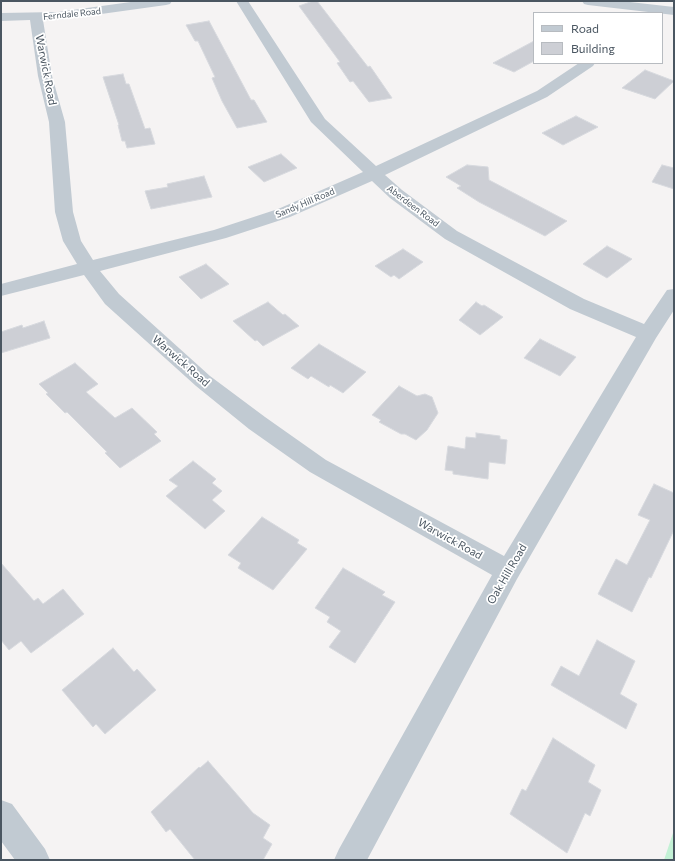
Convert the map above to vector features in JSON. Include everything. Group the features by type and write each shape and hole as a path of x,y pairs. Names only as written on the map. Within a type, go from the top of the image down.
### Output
{"street":[{"name":"Ferndale Road","path":"1,17 36,17 78,14 166,1"},
{"name":"Aberdeen Road","path":"242,1 319,122 396,194 451,235 577,304 648,334"},
{"path":"588,1 624,9 674,12"},
{"name":"Warwick Road","path":"36,17 45,76 57,122 64,212 72,241 88,267 112,299 203,381 257,423 318,466 508,571"},
{"name":"Sandy Hill Road","path":"1,290 220,234 284,213 373,174 542,94 587,64"},
{"name":"Oak Hill Road","path":"350,860 508,571 648,334 674,294"},
{"path":"1,815 34,860"}],"green space":[{"path":"674,830 674,860 664,860"}],"building":[{"path":"317,1 368,67 370,66 392,98 369,102 353,81 350,82 337,63 340,62 299,6"},
{"path":"209,21 251,100 254,100 267,122 237,128 222,101 212,78 215,77 198,41 195,41 186,25"},
{"path":"533,42 533,62 514,72 493,63"},
{"path":"645,70 674,81 655,99 622,88"},
{"path":"123,74 126,84 129,84 145,129 150,128 155,144 127,148 125,141 122,141 119,125 103,77"},
{"path":"576,116 598,127 563,145 542,133"},
{"path":"281,154 297,168 264,182 248,167"},
{"path":"467,165 488,167 489,180 567,221 545,236 479,202 457,188 461,186 446,177"},
{"path":"662,165 674,168 674,189 652,182"},
{"path":"204,176 212,197 151,209 145,191 168,187 167,184"},
{"path":"607,246 632,259 607,278 583,264"},
{"path":"403,249 423,262 399,279 394,275 391,277 375,266"},
{"path":"206,264 229,284 201,299 179,277"},
{"path":"268,302 299,326 263,346 257,340 255,341 233,321"},
{"path":"476,302 482,306 484,305 503,317 480,335 459,320"},
{"path":"44,321 50,338 1,353 1,332 22,325 23,328"},
{"path":"540,339 576,357 560,376 524,358"},
{"path":"319,344 366,372 343,393 330,385 329,387 311,376 308,379 291,368"},
{"path":"75,363 98,384 86,392 115,418 132,408 157,432 154,434 161,441 120,468 105,453 107,452 67,412 65,413 46,394 48,393 39,384"},
{"path":"399,386 417,396 425,394 432,397 438,413 427,430 416,440 379,422 381,420 372,415"},
{"path":"476,433 500,436 500,439 507,440 505,464 489,462 488,479 453,474 453,471 445,470 448,446 465,449 466,437 476,438"},
{"path":"193,461 216,479 212,483 222,491 212,500 225,511 205,529 166,496 178,486 169,480"},
{"path":"654,484 674,493 674,530 651,578 649,577 632,612 598,594 616,559 627,565 650,520 638,515"},
{"path":"262,517 299,540 297,543 307,549 273,590 238,568 241,563 228,555"},
{"path":"1,563 34,601 38,598 43,604 63,589 84,614 31,653 21,641 9,650 1,640"},
{"path":"343,568 385,592 382,595 395,602 355,663 329,647 341,631 327,622 330,617 315,608"},
{"path":"597,640 635,661 620,694 637,704 626,729 551,685 561,666 579,676"},
{"path":"113,648 134,672 137,669 156,690 105,734 96,724 93,727 62,690"},
{"path":"553,738 595,765 588,782 601,790 590,816 585,813 567,853 510,814 522,789 526,791"},
{"path":"208,761 253,813 270,825 263,838 272,844 263,860 195,860 170,829 166,832 151,812 199,767 200,768"}]}
